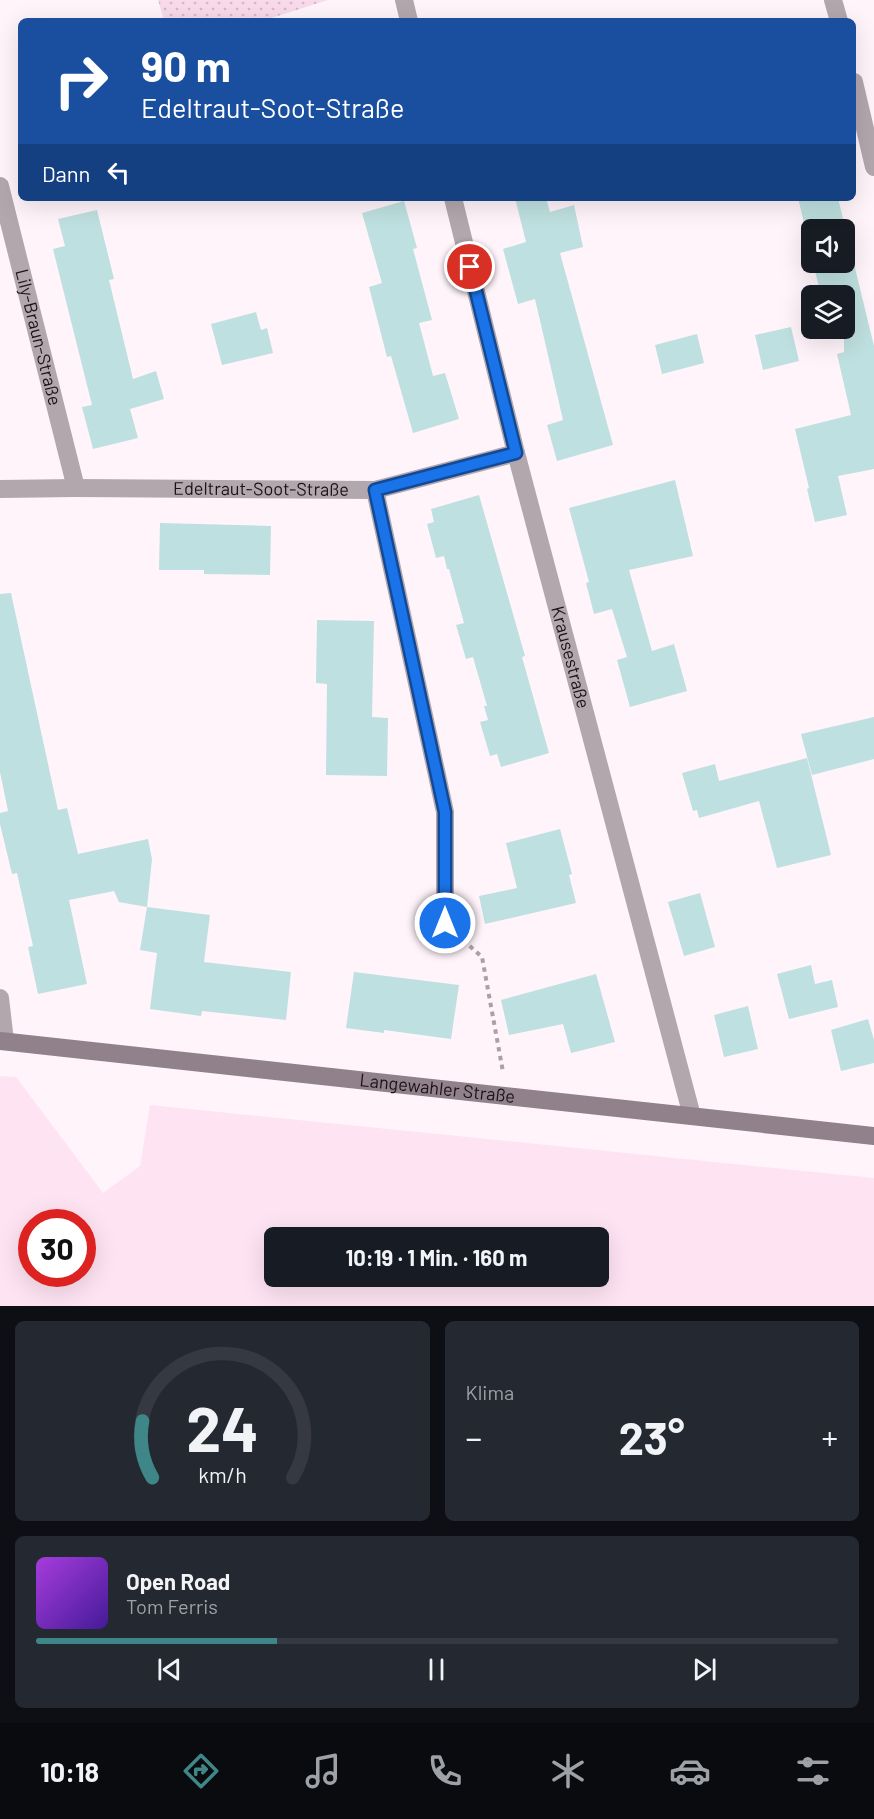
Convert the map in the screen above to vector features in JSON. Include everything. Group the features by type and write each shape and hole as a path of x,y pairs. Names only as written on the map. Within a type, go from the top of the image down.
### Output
{"street":[{"path":"404,0 408,18"},
{"path":"834,0 838,18"},
{"path":"856,90 874,167"},
{"name":"Lily-Braun-Straße","path":"0,186 76,488"},
{"name":"Krausestraße","path":"454,201 516,453 692,1116"},
{"name":"Edeltraut-Soot-Straße","path":"0,489 375,490 516,453"},
{"path":"375,490 445,812 445,923"},
{"path":"0,998 2,1041"},
{"name":"Langewahler Straße","path":"2,1041 874,1136"}],"path":[{"path":"445,923 482,957 508,1097"}],"shaded area":[{"path":"158,0 328,0 271,18 163,18"},
{"path":"0,1076 16,1077 103,1193 140,1166 150,1105 874,1178 874,1306 0,1306"}],"building":[{"path":"404,201 417,248 413,249 432,320 419,323 433,376 445,373 459,419 413,433 391,356 387,357 369,287 382,283 362,213"},
{"path":"516,201 547,201 550,212 574,205 583,247 560,253 613,445 557,461 547,425 563,420 535,299 518,304 503,249 526,242"},
{"path":"799,201 839,201 843,219 803,219"},
{"path":"97,210 114,279 109,280 133,379 156,371 164,399 130,409 138,438 93,449 82,407 92,405 53,249 65,246 58,219"},
{"path":"855,268 874,346 874,469 838,476 847,515 815,522 795,429 851,415 837,354 844,352 844,339 855,339 855,285 818,285 816,273 855,273"},
{"path":"256,312 261,330 267,328 273,353 222,365 211,324"},
{"path":"791,327 799,361 763,370 755,335"},
{"path":"697,334 704,363 662,374 655,345"},
{"path":"675,480 693,556 629,570 652,651 674,644 687,691 630,707 617,660 627,657 612,609 594,614 586,583 589,582 569,508"},
{"path":"479,495 525,656 522,657 549,753 501,767 497,754 490,756 480,722 488,720 484,706 487,706 473,657 466,659 456,625 464,623 449,569 447,569 444,556 436,558 427,524 434,522 431,509"},
{"path":"160,523 271,526 270,575 204,574 204,570 159,570"},
{"path":"11,593 58,810 67,808 78,854 148,839 152,859 147,907 119,902 114,891 69,900 87,984 38,994 28,947 33,946 17,873 12,874 0,824 0,813 8,811 0,772 0,594"},
{"path":"317,620 374,621 372,717 388,718 387,776 326,775 327,684 316,683"},
{"path":"874,717 874,759 812,775 801,734"},
{"path":"807,758 831,855 777,868 759,801 699,818 697,810 693,811 682,773 715,764 719,781"},
{"path":"560,829 572,874 569,875 576,903 485,924 479,896 517,888 506,843"},
{"path":"700,893 715,947 684,956 668,902"},
{"path":"147,907 210,915 204,962 291,972 286,1020 202,1011 201,1016 150,1009 157,953 140,950"},
{"path":"811,965 815,984 832,980 838,1007 789,1019 777,974"},
{"path":"354,972 459,985 451,1039 384,1030 384,1033 346,1028"},
{"path":"596,974 615,1042 571,1053 563,1024 509,1035 501,1000"},
{"path":"748,1006 758,1049 724,1057 714,1015"},
{"path":"868,1019 874,1040 874,1063 841,1071 831,1030"}],"route":[{"path":"445,923 445,812 375,490 516,453 470,267"}]}
